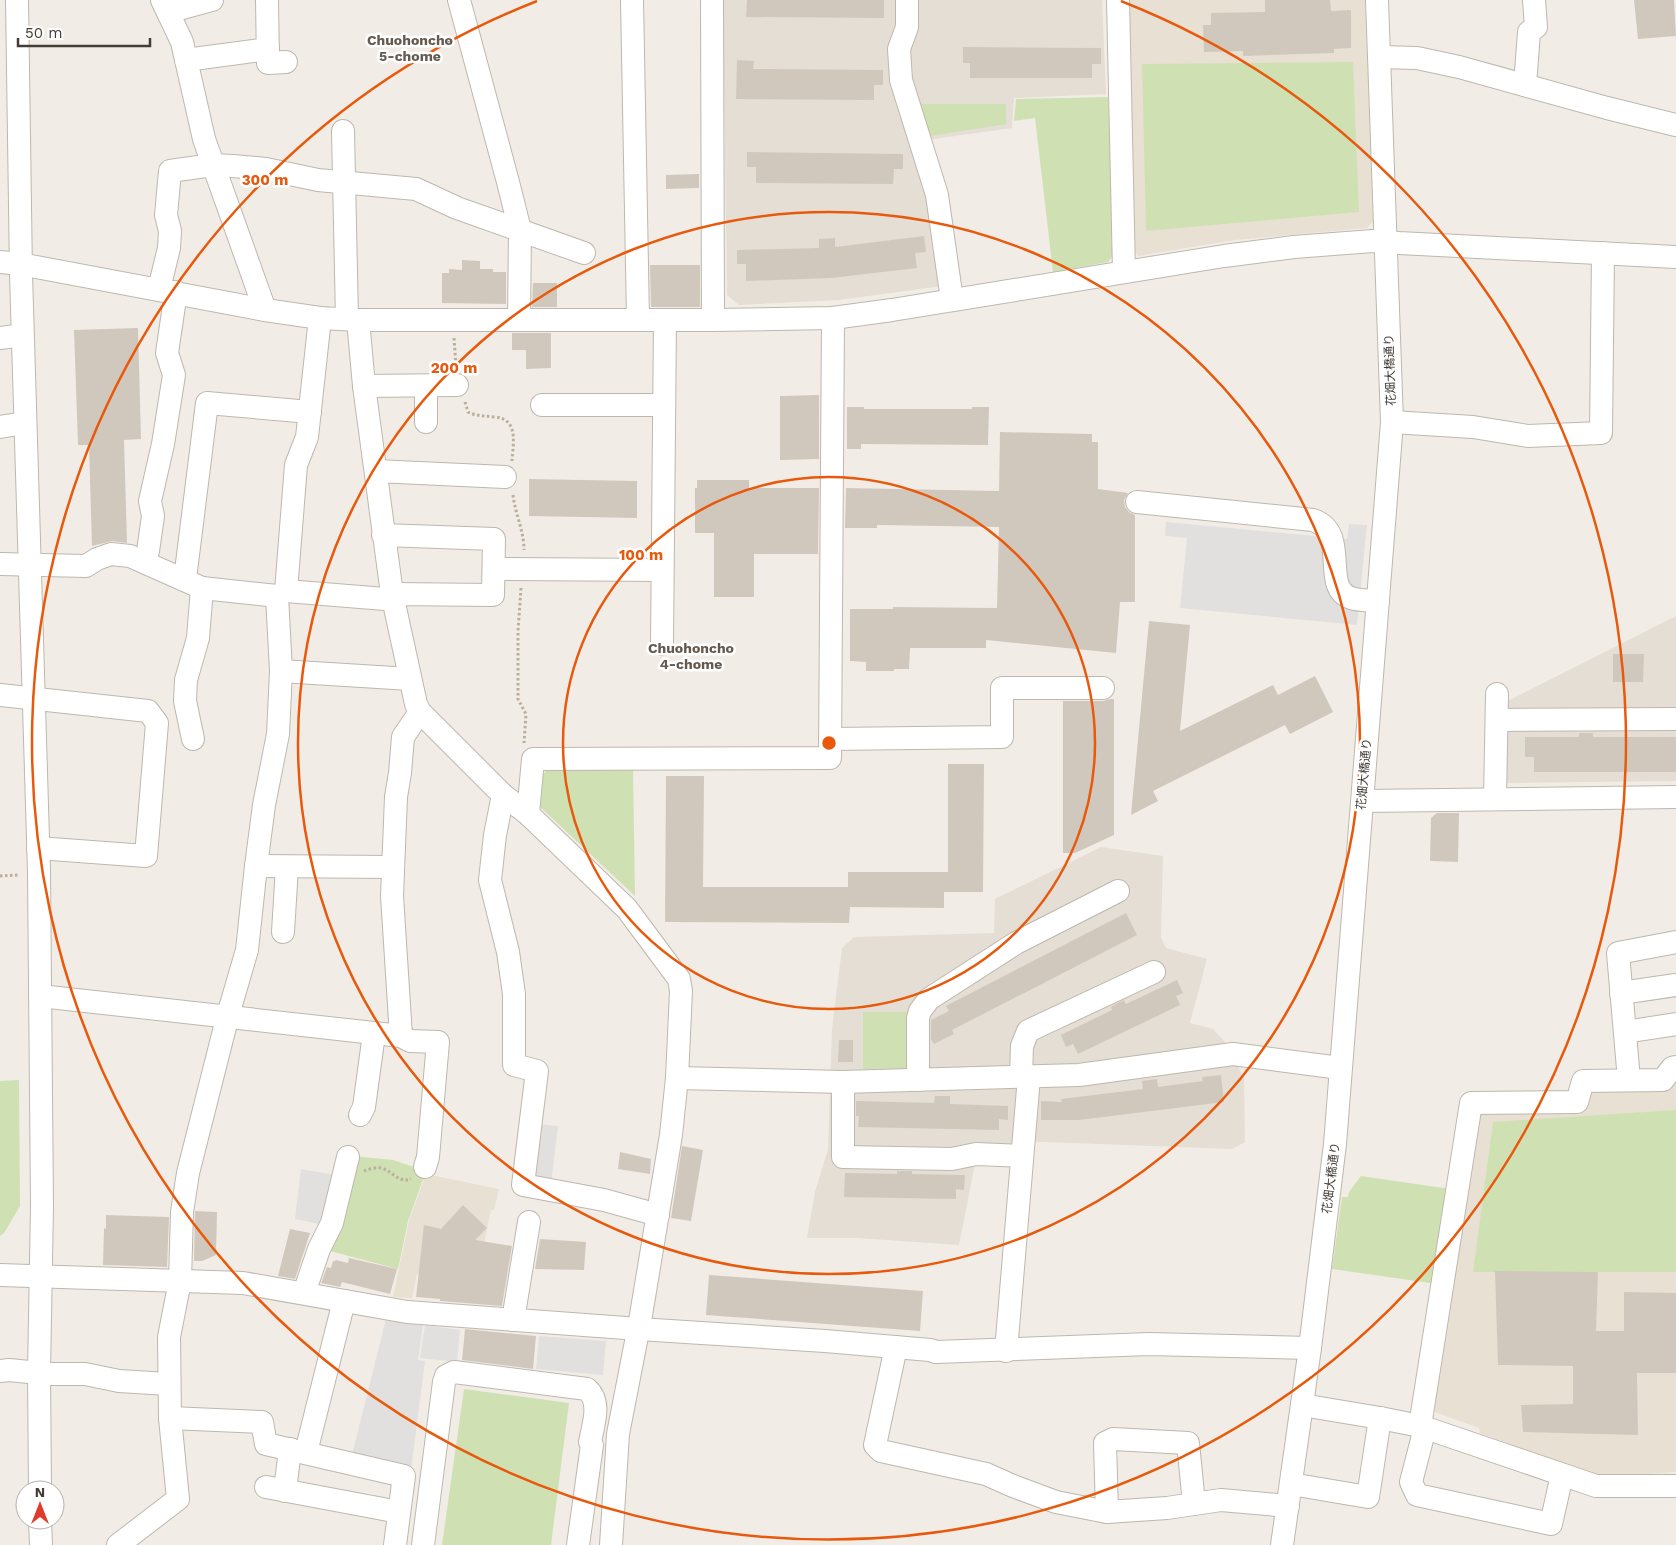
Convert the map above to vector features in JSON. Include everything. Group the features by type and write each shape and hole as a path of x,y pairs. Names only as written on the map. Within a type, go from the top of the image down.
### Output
{"street":[{"path":"17,0 10,263 22,334 38,848 41,1276 40,1480"},
{"path":"212,0 165,6 182,42 204,139 265,310"},
{"path":"267,0 268,63 286,62"},
{"path":"459,0 520,230 519,320"},
{"path":"632,0 638,319"},
{"path":"712,0 713,320"},
{"path":"907,0 907,27 898,49 901,80 937,195 952,300"},
{"path":"1118,0 1124,272"},
{"name":"花畑大橋通り","path":"1282,1545 1310,1348 1335,1144 1392,422 1377,0"},
{"path":"1525,85 1529,32 1536,27 1534,0"},
{"path":"186,60 268,49"},
{"path":"1379,57 1416,58 1459,67 1676,125"},
{"path":"342,132 343,181 352,320 364,386 392,594 416,704 420,712 503,796 528,814 627,909 679,979 681,992 677,1078 671,1135 639,1329 618,1434 611,1545"},
{"path":"144,561 148,551 153,516 150,501 163,444 174,375 168,353 170,231 166,215 170,171 213,165 266,169 318,180 416,189 457,208 584,253"},
{"path":"10,263 265,310 320,318 352,320 713,320 833,318 1224,256 1373,240 1399,243 1676,257"},
{"path":"1392,422 1472,427 1528,436 1600,433 1603,253"},
{"path":"118,1545 178,1499 168,1384 169,1337 180,1281 182,1212 188,1173 228,1015 247,950 264,805 278,734 281,593 296,465 307,437 320,318"},
{"path":"528,814 533,759 830,758 833,318"},
{"path":"662,644 665,320"},
{"path":"0,338 22,334"},
{"path":"364,386 426,386 459,383"},
{"path":"426,386 426,422"},
{"path":"193,739 185,701 186,680 198,638 194,584 207,403 310,412"},
{"path":"542,405 664,405"},
{"path":"0,427 25,423"},
{"path":"376,471 510,478"},
{"path":"1136,502 1312,520 1321,523 1332,538 1335,574 1339,586 1345,595 1352,599 1378,601"},
{"path":"0,564 86,566 97,558 112,554 130,556 144,561 194,584 281,593 384,599 392,594 493,595 494,539 383,535"},
{"path":"494,570 662,570"},
{"path":"280,671 410,679"},
{"path":"830,739 1002,737 1002,688 1103,688"},
{"path":"1495,798 1497,694"},
{"path":"0,695 148,711 157,723 146,856 38,848"},
{"path":"401,1036 392,896 396,797 403,737 420,712"},
{"path":"1497,720 1676,719"},
{"path":"503,796 495,835 490,880 511,968 514,994 514,1065 537,1071 523,1185 604,1200 658,1215"},
{"path":"1362,801 1676,797"},
{"path":"256,866 393,867"},
{"path":"283,932 287,867"},
{"path":"918,1080 918,1018 920,1011 929,999 1016,943 1118,891"},
{"path":"1629,1080 1618,954 1676,942"},
{"path":"1006,1351 1022,1156 1025,1077 1022,1046 1028,1031 1154,972"},
{"path":"1621,993 1676,985"},
{"path":"40,996 228,1015 401,1036 410,1041 438,1042 428,1156 425,1167"},
{"path":"1625,1032 1676,1024"},
{"path":"360,1115 364,1107 374,1034"},
{"path":"677,1078 843,1082 1079,1075 1233,1054 1340,1068"},
{"path":"1562,1474 1550,1524 1417,1494 1411,1482 1423,1427 1471,1103 1577,1102 1583,1081 1663,1080 1672,1068 1676,1067"},
{"path":"843,1082 843,1156 952,1159 976,1154 1022,1156"},
{"path":"304,1293 332,1222 345,1166"},
{"path":"513,1320 529,1222"},
{"path":"0,1275 243,1283 407,1312 896,1347 936,1352 1006,1351 1149,1344 1310,1348"},
{"path":"344,1301 298,1450 276,1489 399,1512"},
{"path":"896,1347 875,1445 881,1451 986,1474 1056,1502 1108,1512 1167,1508 1221,1500 1288,1506"},
{"path":"0,1371 85,1374 119,1381 168,1384"},
{"path":"422,1545 444,1382 446,1376 454,1372 588,1389 592,1394 595,1401 595,1409 578,1545"},
{"path":"1302,1405 1423,1427 1596,1486 1676,1486"},
{"path":"170,1418 262,1422 266,1444 404,1476 395,1545"},
{"path":"1291,1484 1368,1498 1380,1418"},
{"path":"1108,1512 1105,1435 1113,1439 1188,1443 1194,1504"},
{"path":"40,1530 40,1545"}],"path":[{"path":"453,320 459,383 468,412 475,415 500,417 509,423 513,429 510,478 524,547 518,631 518,699 526,714 524,752 533,759"},
{"path":"0,876 27,875"},
{"path":"345,1166 384,1169 398,1179 408,1180 425,1167"}],"shaded area":[{"path":"723,0 1102,0 1106,94 1014,98 1012,128 927,140 957,284 839,300 739,305 727,295"},
{"path":"1127,0 1365,0 1374,220 1367,228 1235,240 1138,256 1134,250"},
{"path":"1166,522 1347,539 1349,524 1367,525 1357,625 1180,608 1187,538 1165,536"},
{"path":"1676,616 1676,781 1500,783 1502,704"},
{"path":"1101,847 1163,856 1161,937 1166,948 1207,959 1190,1023 1213,1029 1224,1041 1244,1078 1245,1142 1232,1149 1018,1141 1015,1161 976,1159 959,1245 857,1238 807,1238 815,1192 828,1149 832,1029 842,948 854,937 994,933 995,899"},
{"path":"1676,1074 1676,1472 1619,1476 1592,1474 1480,1433 1479,1428 1432,1411 1476,1108 1586,1091"},
{"path":"537,1124 558,1126 551,1184 535,1182"},
{"path":"301,1169 335,1175 324,1225 295,1219"},
{"path":"426,1174 499,1189 494,1210 491,1210 485,1239 477,1259 463,1279 417,1274 412,1298 393,1297 409,1221"},
{"path":"386,1319 423,1325 418,1360 425,1361 411,1470 352,1455"},
{"path":"425,1325 460,1330 457,1362 420,1358"},
{"path":"539,1336 606,1341 603,1375 536,1369"}],"green space":[{"path":"1353,62 1359,212 1146,231 1142,64"},
{"path":"1108,97 1114,254 1108,262 1053,272 1035,118 1014,121 1016,99"},
{"path":"920,104 1006,104 1006,124 930,136"},
{"path":"550,767 633,767 635,896 538,805 543,774"},
{"path":"863,1012 912,1012 913,1068 863,1069"},
{"path":"19,1080 20,1206 4,1233 0,1236 0,1081"},
{"path":"1676,1110 1676,1272 1473,1272 1493,1122"},
{"path":"353,1156 393,1160 426,1171 408,1221 398,1269 326,1250"},
{"path":"1361,1176 1450,1189 1437,1284 1332,1269 1342,1197 1348,1197 1349,1192"},
{"path":"464,1389 569,1403 551,1545 442,1545"}],"building":[{"path":"747,0 884,0 884,18 746,17"},
{"path":"1265,0 1330,0 1331,11 1351,10 1351,48 1334,49 1334,53 1243,56 1243,51 1204,52 1203,25 1211,25 1211,13 1265,12"},
{"path":"1634,0 1674,0 1676,36 1638,39"},
{"path":"963,47 1101,48 1101,64 1092,64 1092,78 970,78 970,63 963,63"},
{"path":"737,60 754,61 753,69 883,70 883,85 874,85 874,100 736,99"},
{"path":"747,152 903,154 903,169 894,169 893,184 756,183 756,167 747,167"},
{"path":"699,174 699,188 666,189 666,175"},
{"path":"924,236 926,252 915,253 917,268 831,278 746,281 746,264 737,264 737,250 819,248 819,239 835,238 835,247"},
{"path":"462,260 480,261 480,269 506,272 506,304 442,303 442,273 449,273 449,269 462,270"},
{"path":"650,265 700,265 700,307 651,307"},
{"path":"533,283 557,283 557,307 532,307"},
{"path":"138,328 141,439 124,440 127,543 112,541 92,546 89,445 78,445 74,330"},
{"path":"512,333 551,333 551,368 526,369 526,350 512,350"},
{"path":"819,395 819,459 780,460 780,396"},
{"path":"847,407 864,407 864,409 972,409 972,407 989,407 988,445 861,444 861,449 847,449"},
{"path":"1000,432 1092,434 1092,442 1098,442 1098,489 1128,493 1124,500 1125,507 1135,515 1135,602 1120,602 1116,653 986,640 986,648 910,648 909,669 866,671 866,662 850,661 850,609 893,609 893,607 997,608 999,527 877,525 877,528 845,528 846,488 999,491"},
{"path":"529,479 637,481 637,518 529,516"},
{"path":"697,480 749,480 749,488 819,488 818,554 754,554 754,597 714,597 714,533 695,533 695,488 697,488"},
{"path":"1149,621 1190,625 1180,731 1273,685 1278,695 1315,676 1333,712 1290,734 1285,725 1153,791 1158,801 1131,815"},
{"path":"1613,654 1644,654 1643,682 1613,682"},
{"path":"1114,699 1114,835 1075,853 1063,853 1063,701 1103,701"},
{"path":"1579,733 1593,733 1593,737 1676,737 1676,772 1534,772 1534,757 1525,757 1525,737 1579,737"},
{"path":"948,764 984,764 983,892 944,892 944,908 850,907 849,923 665,922 666,776 704,776 703,887 848,887 848,872 948,872"},
{"path":"1437,813 1459,813 1458,862 1430,861 1431,818"},
{"path":"1126,913 1137,935 952,1030 954,1034 934,1044 931,1039 931,1020 949,1011 946,1006"},
{"path":"1177,980 1183,993 1176,996 1180,1005 1078,1054 1073,1044 1066,1047 1061,1035 1112,1010 1111,1007 1124,1000 1126,1004"},
{"path":"839,1040 853,1040 853,1062 838,1062"},
{"path":"1221,1075 1224,1102 1079,1120 1041,1120 1041,1101 1062,1102 1061,1099 1143,1089 1142,1081 1157,1079 1158,1087 1203,1081 1202,1077"},
{"path":"935,1096 950,1096 950,1104 1008,1106 1008,1120 999,1119 999,1130 858,1127 859,1116 856,1116 856,1101 934,1103"},
{"path":"682,1146 703,1150 691,1221 671,1218"},
{"path":"620,1152 651,1159 650,1174 618,1169"},
{"path":"897,1171 912,1171 912,1174 965,1175 964,1190 956,1189 956,1199 844,1197 845,1173 897,1174"},
{"path":"463,1205 487,1228 475,1240 512,1246 502,1306 416,1297 424,1225 441,1229"},
{"path":"195,1211 217,1212 216,1255 202,1261 194,1261"},
{"path":"106,1215 169,1217 167,1267 103,1265"},
{"path":"290,1229 310,1233 295,1279 278,1276"},
{"path":"540,1239 586,1242 584,1270 535,1269"},
{"path":"349,1258 397,1269 390,1294 342,1282 340,1287 321,1283 327,1267 331,1268 333,1261 348,1263"},
{"path":"1495,1271 1598,1272 1596,1331 1624,1331 1624,1292 1676,1293 1676,1373 1637,1373 1638,1435 1523,1432 1521,1405 1573,1404 1573,1366 1498,1365"},
{"path":"709,1275 923,1291 920,1331 706,1315"},
{"path":"465,1329 536,1336 533,1369 462,1360"}],"district":[{"name":"Chuohoncho 5-chome","path":"410,48"},
{"name":"Chuohoncho 4-chome","path":"691,656"}]}
